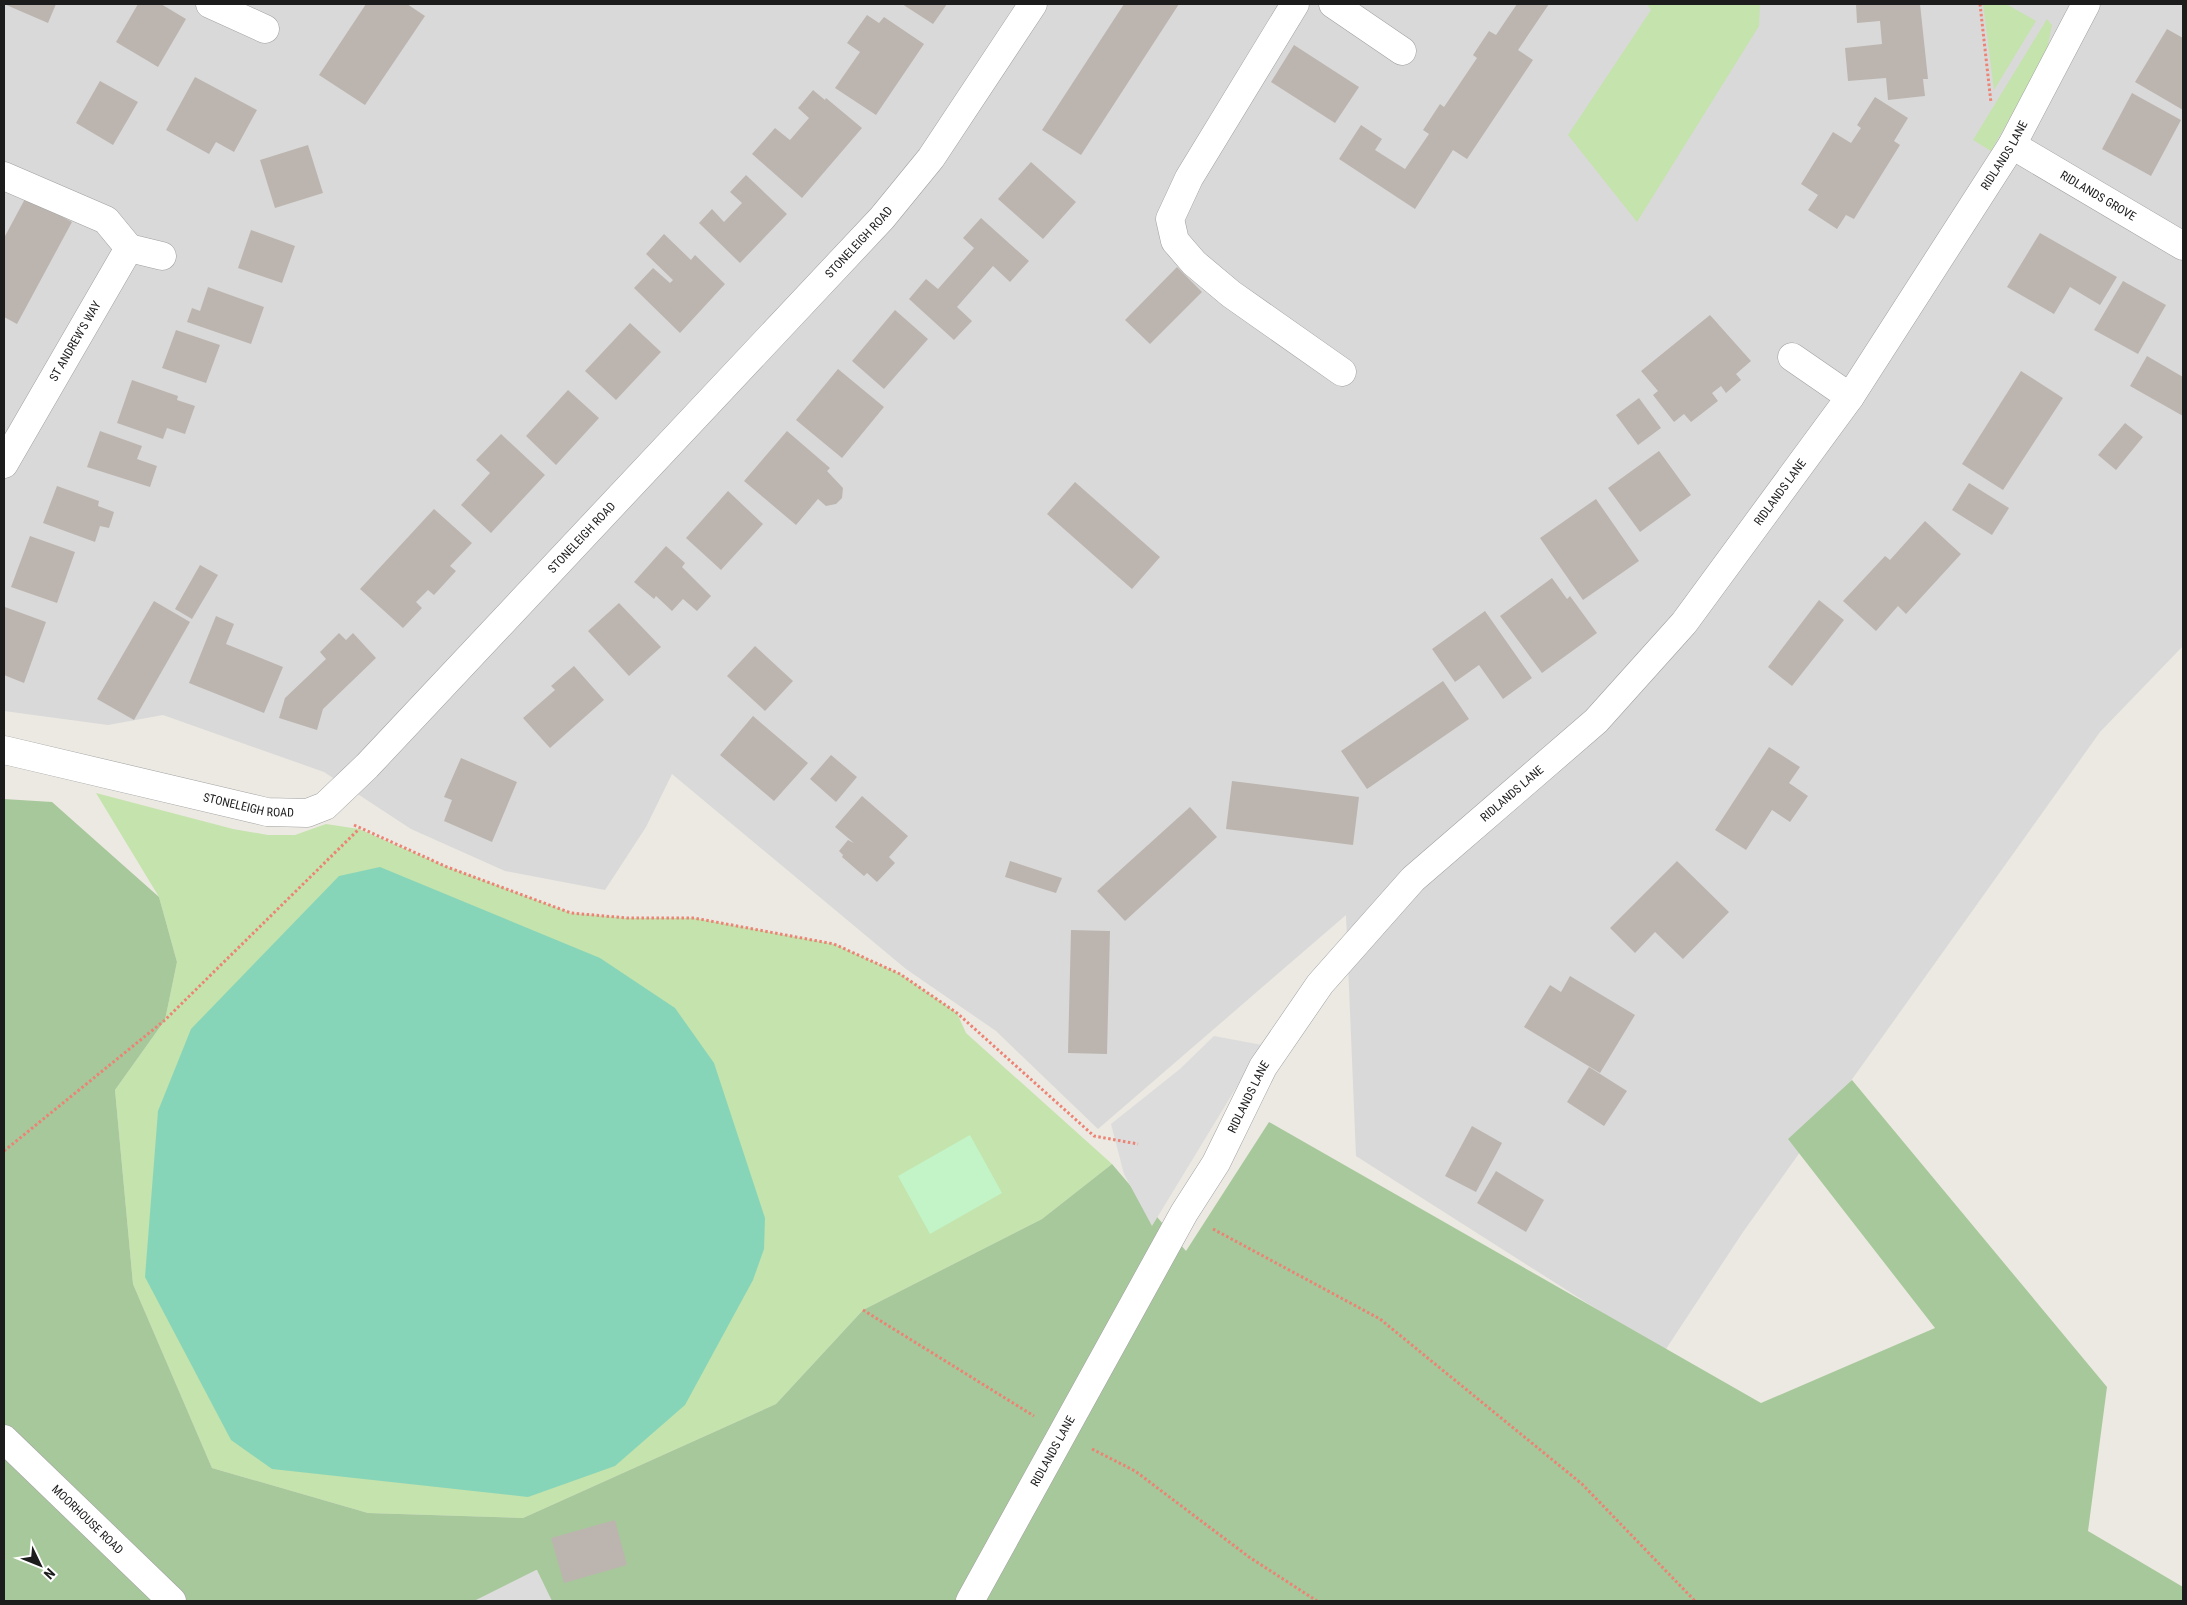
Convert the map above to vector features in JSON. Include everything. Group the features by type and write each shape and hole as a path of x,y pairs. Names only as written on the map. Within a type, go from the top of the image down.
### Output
{"street":[{"path":"210,4 265,29"},
{"name":"STONELEIGH ROAD","path":"4,750 267,812 307,813 325,806 367,766 882,218 931,158 1033,4"},
{"path":"1295,4 1189,178 1170,219 1175,241 1194,263 1231,294 1342,372"},
{"path":"1333,4 1402,51"},
{"name":"RIDLANDS LANE","path":"970,1601 1184,1213 1216,1163 1263,1067 1320,984 1412,879 1596,721 1684,623 1850,397 2012,145 2086,4"},
{"name":"RIDLANDS GROVE","path":"2012,145 2183,246"},
{"path":"4,176 106,220 129,248 162,256"},
{"name":"ST ANDREW'S WAY","path":"4,464 129,248"},
{"path":"1792,357 1850,397"},
{"name":"MOORHOUSE ROAD","path":"4,1439 172,1601"}],"path":[{"path":"1980,4 1991,103"},
{"path":"325,806 359,829 455,870 570,913 627,918 694,918 834,944 900,974 957,1013 1094,1136 1138,1144"},
{"path":"4,1151 164,1020 359,829"},
{"path":"1184,1213 1380,1319 1582,1484 1694,1601"}],"shaded area":[{"path":"4,4 2183,4 2183,646 2100,732 1743,1232 1664,1352 1356,1156 1346,915 1098,1129 996,1031 906,969 672,774 646,827 605,890 505,871 411,829 324,772 163,715 108,725 4,711"},
{"path":"1214,1036 1262,1045 1152,1226 1124,1174 1111,1124 1180,1069"},
{"path":"536,1570 552,1601 474,1601"}],"green space":[{"path":"1647,4 1760,4 1759,26 1637,222 1568,135 1651,10"},
{"path":"1983,4 2006,4 2036,21 1994,90"},
{"path":"2047,19 2052,25 2046,55 1991,151 1973,140"},
{"path":"96,793 233,829 268,835 295,835 326,824 359,829 447,867 571,913 627,918 694,918 834,944 900,974 957,1013 966,1033 1112,1164 1042,1219 863,1310 776,1404 523,1518 368,1513 212,1468 133,1284 115,1090 165,1020 177,962 159,897"},
{"path":"4,799 52,802 159,897 177,962 165,1020 115,1090 133,1284 212,1468 368,1513 523,1518 776,1404 863,1310 1042,1219 1112,1164 1186,1251 1269,1122 1761,1403 1935,1328 1788,1139 1852,1080 2107,1387 2088,1531 2183,1587 2183,1601 4,1601"},
{"path":"380,867 600,958 675,1008 714,1063 765,1218 764,1249 753,1280 685,1405 615,1466 528,1497 272,1469 231,1440 145,1277 158,1111 191,1029 339,876"},
{"path":"970,1135 1002,1193 930,1234 898,1176"}],"building":[{"path":"4,4 56,4 48,23"},
{"path":"138,4 161,4 186,19 158,67 116,42"},
{"path":"366,4 407,4 425,16 365,105 319,75"},
{"path":"902,4 947,4 933,24"},
{"path":"1124,4 1179,4 1081,155 1042,130"},
{"path":"1517,4 1549,4 1518,50 1533,60 1467,159 1453,150 1415,209 1339,159 1361,125 1382,139 1375,150 1405,169 1429,134 1423,130 1440,104 1444,107 1477,58 1473,55 1489,31 1496,35"},
{"path":"1856,4 1920,4 1928,79 1923,79 1925,96 1888,100 1886,78 1848,81 1845,48 1882,44 1880,21 1857,23"},
{"path":"867,15 879,23 884,17 924,44 876,115 835,88 860,52 847,43"},
{"path":"2167,29 2183,38 2183,110 2135,82"},
{"path":"1294,45 1359,87 1335,123 1271,82"},
{"path":"195,77 257,110 234,152 216,142 209,154 166,130"},
{"path":"100,81 138,102 113,145 76,123"},
{"path":"813,90 825,100 826,98 862,128 802,198 752,154 775,128 790,140 809,118 798,108"},
{"path":"2132,93 2181,120 2151,176 2102,149"},
{"path":"1875,97 1908,118 1894,141 1900,145 1854,219 1846,215 1837,229 1808,210 1818,195 1801,184 1833,132 1851,143 1861,128 1857,125"},
{"path":"308,145 323,193 275,208 260,160"},
{"path":"1031,162 1076,202 1043,239 998,199"},
{"path":"746,175 787,214 740,263 699,223 712,209 724,222 742,203 730,192"},
{"path":"26,197 72,222 17,324 4,317 4,238"},
{"path":"981,218 1029,261 1010,282 993,266 957,307 972,321 954,340 909,299 926,279 938,289 974,248 963,238"},
{"path":"251,230 295,246 282,283 238,268"},
{"path":"2040,233 2117,277 2100,305 2070,287 2054,314 2007,287"},
{"path":"664,234 691,260 695,255 725,284 680,333 634,288 653,268 670,283 673,280 646,254"},
{"path":"1177,267 1202,292 1150,344 1125,320"},
{"path":"2123,281 2166,305 2138,354 2094,330"},
{"path":"208,287 264,307 251,344 187,322 192,308 200,311"},
{"path":"895,310 928,339 884,389 852,361"},
{"path":"1710,315 1751,361 1736,374 1741,380 1726,393 1721,386 1712,393 1718,401 1691,422 1684,414 1674,422 1653,395 1658,391 1641,371"},
{"path":"630,323 661,352 616,400 585,371"},
{"path":"176,330 220,345 206,383 162,368"},
{"path":"2147,356 2183,377 2183,416 2130,386"},
{"path":"838,369 884,407 842,458 796,420"},
{"path":"2021,371 2063,398 2003,490 1962,464"},
{"path":"132,380 178,396 177,400 195,406 185,434 167,428 163,439 117,423"},
{"path":"568,390 599,418 556,465 526,436"},
{"path":"1639,398 1661,428 1638,445 1616,415"},
{"path":"2125,423 2143,437 2116,470 2098,455"},
{"path":"100,431 142,446 137,459 157,466 150,487 87,467"},
{"path":"787,431 830,468 827,471 843,488 842,498 836,504 826,506 818,499 796,525 744,481"},
{"path":"501,434 545,475 491,533 461,505 490,473 476,460"},
{"path":"1659,451 1691,495 1640,532 1608,488"},
{"path":"1075,482 1160,557 1132,589 1047,514"},
{"path":"1969,483 2009,508 1992,535 1952,510"},
{"path":"57,486 99,501 98,506 114,512 109,528 100,526 95,542 43,523"},
{"path":"728,491 763,524 721,570 686,538"},
{"path":"1596,499 1639,561 1583,600 1540,538"},
{"path":"434,509 472,543 450,566 456,571 434,595 428,590 416,602 422,608 403,628 360,589"},
{"path":"1925,521 1961,554 1906,614 1898,606 1876,631 1843,601 1885,556 1890,560"},
{"path":"30,536 75,552 57,603 11,587"},
{"path":"666,546 685,563 682,567 711,596 697,611 683,599 672,611 656,596 654,599 634,582"},
{"path":"200,565 218,575 192,619 175,609"},
{"path":"1552,578 1567,599 1570,596 1597,633 1542,673 1500,616"},
{"path":"1819,600 1844,620 1792,686 1768,667"},
{"path":"154,601 190,622 134,720 97,699"},
{"path":"619,603 661,647 629,676 588,631"},
{"path":"5,607 46,622 24,683 4,675"},
{"path":"1485,611 1532,678 1503,699 1479,665 1455,682 1432,649"},
{"path":"216,616 234,624 226,644 283,667 264,713 189,683"},
{"path":"339,633 346,640 353,633 376,658 323,709 317,730 279,718 285,698 326,659 320,652"},
{"path":"755,646 793,681 765,711 727,676"},
{"path":"574,666 604,700 550,748 523,718 555,690 551,686"},
{"path":"1443,681 1469,719 1367,789 1341,751"},
{"path":"753,716 808,763 774,801 720,755"},
{"path":"1769,747 1800,767 1789,783 1808,796 1790,822 1772,810 1746,850 1715,830"},
{"path":"831,755 857,777 836,802 810,779"},
{"path":"461,758 517,782 492,842 444,821 452,800 444,797"},
{"path":"1232,781 1359,797 1353,845 1226,829"},
{"path":"862,796 908,836 889,857 895,863 877,882 867,873 864,876 842,857 843,855 839,851 848,840 854,843 835,827"},
{"path":"1190,807 1217,837 1125,921 1097,891"},
{"path":"1010,861 1062,878 1056,893 1005,877"},
{"path":"1677,861 1729,912 1683,959 1655,932 1635,953 1610,928"},
{"path":"1071,930 1110,931 1107,1054 1068,1053"},
{"path":"1570,976 1635,1015 1600,1073 1524,1027 1550,985 1561,992"},
{"path":"1589,1067 1627,1091 1604,1126 1567,1102"},
{"path":"1472,1126 1502,1143 1476,1192 1445,1176"},
{"path":"1496,1171 1544,1200 1526,1232 1477,1203"},
{"path":"615,1520 627,1565 564,1583 551,1538"}]}
